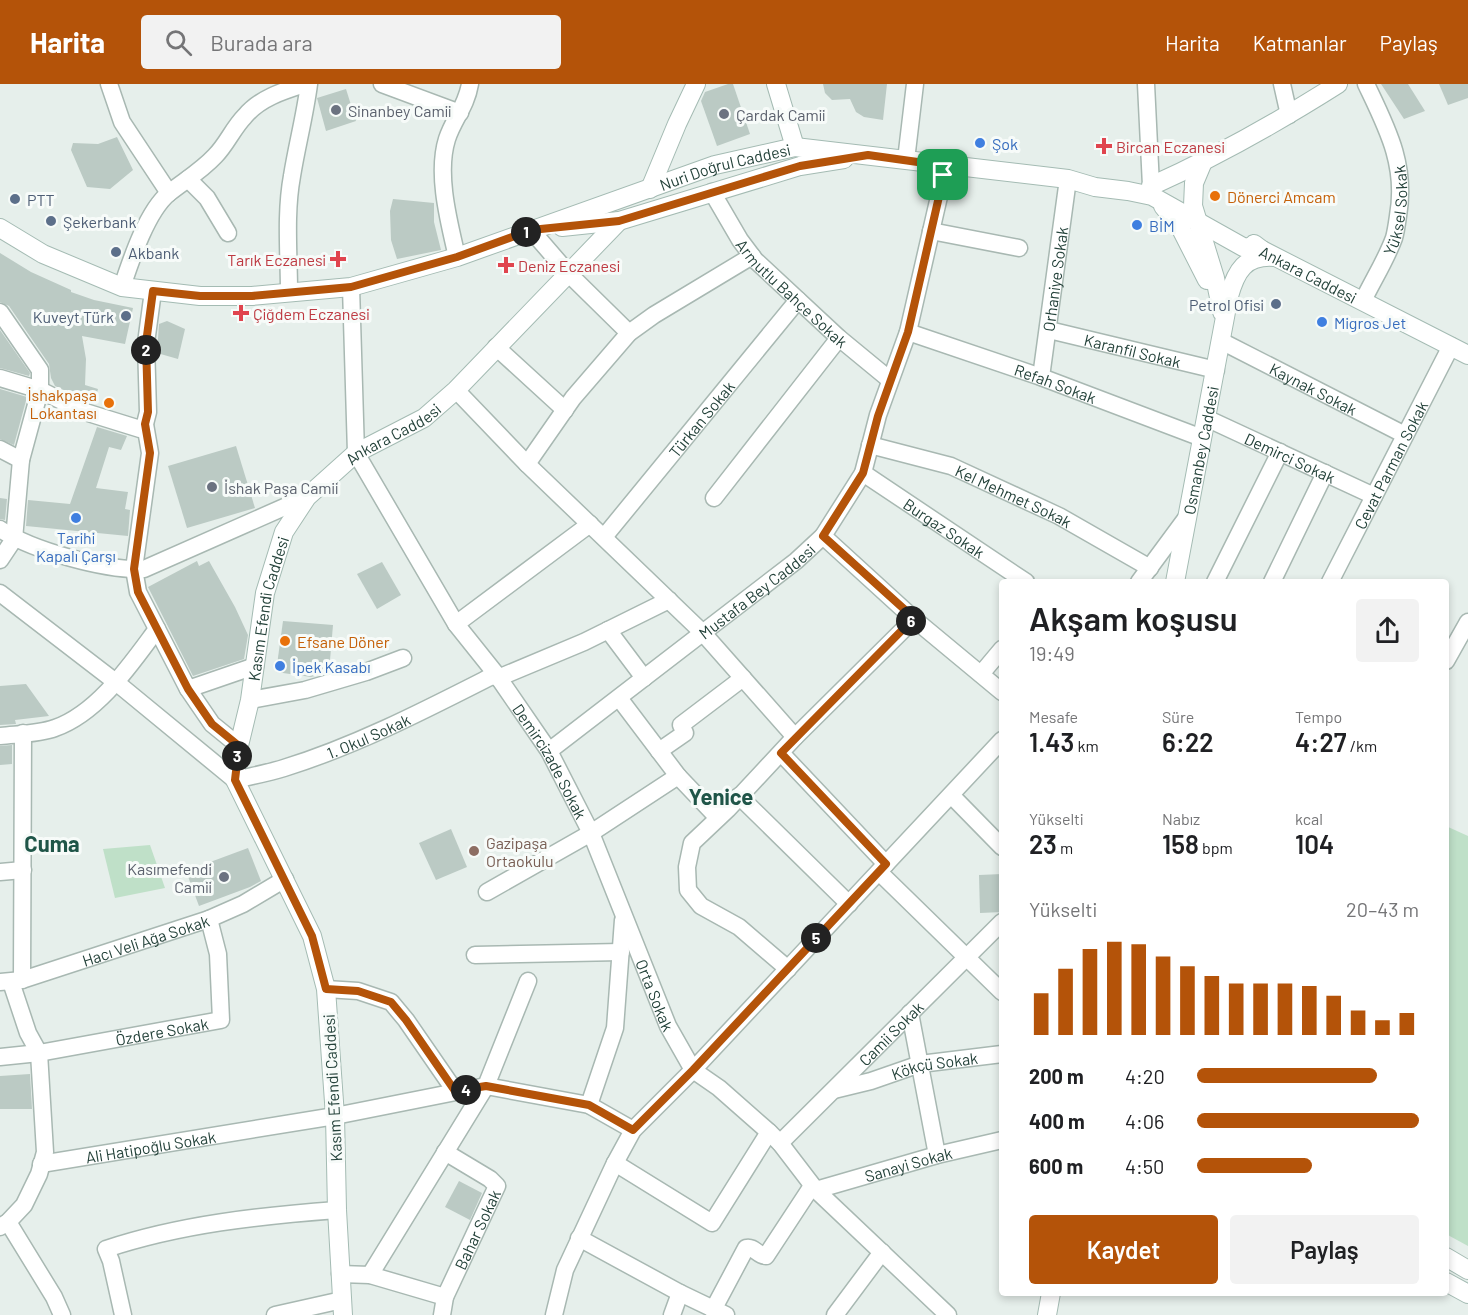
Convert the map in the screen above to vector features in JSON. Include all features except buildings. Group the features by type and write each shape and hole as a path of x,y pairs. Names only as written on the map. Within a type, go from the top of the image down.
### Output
{"street":[{"path":"108,84 122,122 169,193"},
{"path":"122,287 135,250 157,206 169,193 216,156 245,116 260,102 307,84 305,113 292,176 289,204 289,292"},
{"path":"382,84 460,113"},
{"path":"457,257 444,194 444,168 447,139 468,100 470,84"},
{"path":"658,211 650,189 696,84"},
{"path":"776,84 800,166"},
{"path":"906,160 915,84"},
{"path":"1146,84 1151,191 1166,208 1188,217"},
{"path":"1282,84 1289,115"},
{"path":"1151,191 1289,115 1338,84"},
{"name":"Yüksel Sokak","path":"1364,301 1394,237 1400,205 1401,176 1386,125 1366,84"},
{"name":"Nuri Doğrul Caddesi","path":"0,228 43,254 122,287 153,293 252,296 351,287 457,257 715,165 795,147 868,155"},
{"name":"Nuri Doğrul Caddesi","path":"531,230 619,221 800,166 868,155"},
{"name":"Ankara Caddesi","path":"868,155 1068,179 1094,177 1151,191 1188,217 1248,238 1269,254 1468,355"},
{"path":"1202,164 1194,183 1188,217 1215,278 1223,320"},
{"name":"Mustafa Bey Caddesi","path":"549,751 796,561 823,536 863,473 878,416 908,332 946,166"},
{"path":"188,179 207,198 228,233"},
{"name":"Orhaniye Sokak","path":"1041,377 1068,179"},
{"name":"Armutlu Bahçe Sokak","path":"712,192 752,256 839,338 890,380"},
{"name":"Ankara Caddesi","path":"0,529 14,539 69,556 123,569 144,569 307,497 356,453 424,418 456,390 619,221"},
{"path":"531,230 569,274 629,333"},
{"path":"931,231 1018,248"},
{"path":"1223,320 1239,270 1260,256 1269,254"},
{"path":"527,464 597,368 629,333 654,315 752,256"},
{"path":"351,287 356,453"},
{"path":"153,293 146,343 148,412 145,424 150,453 134,569 138,592 188,689 212,724 239,746"},
{"name":"Türkan Sokak","path":"604,537 798,300"},
{"path":"0,312 40,370 40,390 21,460 14,539 0,560"},
{"name":"Osmanbey Caddesi","path":"1176,579 1216,370 1223,320"},
{"name":"Karanfil Sokak","path":"1049,330 1216,370"},
{"name":"Refah Sokak","path":"908,332 1041,377 1202,438"},
{"path":"714,498 839,338"},
{"name":"Kaynak Sokak","path":"1221,341 1405,435"},
{"name":"Cevat Parman Sokak","path":"1332,579 1451,346"},
{"path":"496,347 565,410"},
{"path":"0,378 40,390 82,411 100,417 140,429 145,424"},
{"path":"456,390 527,464 703,633 795,737"},
{"name":"Demirci Sokak","path":"1206,418 1374,496"},
{"name":"Kel Mehmet Sokak","path":"870,445 951,466 1059,516 1150,568"},
{"path":"0,449 21,460"},
{"path":"1216,579 1280,452"},
{"name":"Demircizade Sokak","path":"356,453 456,624 497,676 549,751 591,833 623,917 615,1028 589,1105"},
{"name":"Burgaz Sokak","path":"863,473 1022,579"},
{"path":"1273,579 1325,473"},
{"name":"Kasım Efendi Caddesi","path":"307,497 284,532 265,593 250,700 239,746 235,780 312,936 326,989 335,1116 337,1210 343,1308"},
{"path":"1141,579 1187,517"},
{"path":"456,624 590,524"},
{"path":"823,536 914,618 999,689"},
{"path":"0,593 117,683 235,780"},
{"name":"1. Okul Sokak","path":"235,780 283,769 334,750 416,715 497,676 585,642 669,600"},
{"path":"788,969 739,927 701,906 688,890 687,867 692,843 914,618"},
{"path":"1449,656 1468,622"},
{"path":"0,736 53,729 73,721 117,683 157,629"},
{"path":"608,630 644,678"},
{"path":"981,674 999,653"},
{"path":"250,700 305,690 404,658"},
{"path":"188,689 255,666"},
{"path":"659,751 685,734 681,725 743,678"},
{"path":"619,698 678,776 718,818"},
{"path":"23,733 23,870 11,982 28,1033 39,1053 45,1152 39,1174 24,1205 4,1224 54,1297 62,1315"},
{"path":"554,1315 565,1270 633,1130 693,1070 999,743"},
{"path":"781,753 883,868 999,989"},
{"path":"488,892 591,833 678,776"},
{"path":"951,795 999,844"},
{"path":"740,796 849,904"},
{"path":"0,872 23,870"},
{"name":"Hacı Veli Ağa Sokak","path":"11,982 209,919 243,904 285,879"},
{"name":"Orta Sokak","path":"623,917 668,1026 693,1070"},
{"name":"Özdere Sokak","path":"0,1057 39,1053 221,1020 218,954 209,919"},
{"name":"Camii Sokak","path":"615,1163 712,1222 774,1137 833,1090 999,925"},
{"path":"475,955 621,952"},
{"path":"370,1275 486,1086 528,981"},
{"path":"326,989 358,991 391,1002 455,1091"},
{"path":"910,1013 937,1155"},
{"name":"Kökçü Sokak","path":"833,1090 871,1081 920,1064 999,1054"},
{"path":"693,1070 719,1088 774,1137 814,1188 948,1315"},
{"name":"Ali Hatipoğlu Sokak","path":"42,1164 335,1116 486,1086 589,1105 633,1130"},
{"name":"Sanayi Sokak","path":"814,1188 999,1141"},
{"name":"Bahar Sokak","path":"442,1315 445,1297 497,1186 490,1179 445,1152"},
{"path":"579,1238 719,1313 746,1248 751,1248 762,1256 766,1256 814,1188"},
{"path":"123,1315 111,1261 106,1250 136,1239 209,1224 337,1210"},
{"path":"835,1315 882,1252"},
{"path":"1449,1259 1468,1270"},
{"path":"340,1274 370,1275 445,1297"},
{"path":"1449,1284 1468,1294"},
{"path":"672,1315 680,1293"},
{"path":"1047,1315 1050,1296"},
{"path":"275,1315 343,1308"}],"green space":[{"path":"1449,827 1468,836 1468,1246 1449,1236"},
{"path":"150,845 165,888 115,898 103,849"}],"place":[{"name":"Sinanbey Camii","path":"336,110"},
{"name":"Çardak Camii","path":"724,114"},
{"name":"Şok","path":"980,143"},
{"name":"Bircan Eczanesi","path":"1104,146"},
{"name":"Dönerci Amcam","path":"1215,196"},
{"name":"PTT","path":"15,199"},
{"name":"Şekerbank","path":"51,221"},
{"name":"BİM","path":"1137,225"},
{"name":"Akbank","path":"116,252"},
{"name":"Tarık Eczanesi","path":"338,259"},
{"name":"Deniz Eczanesi","path":"506,265"},
{"name":"Petrol Ofisi","path":"1276,304"},
{"name":"Çiğdem Eczanesi","path":"241,313"},
{"name":"Kuveyt Türk","path":"126,316"},
{"name":"Migros Jet","path":"1322,322"},
{"name":"İshakpaşa Lokantası","path":"109,403"},
{"name":"İshak Paşa Camii","path":"212,487"},
{"name":"Tarihi Kapalı Çarşı","path":"76,518"},
{"name":"Efsane Döner","path":"285,641"},
{"name":"İpek Kasabı","path":"280,666"},
{"name":"Gazipaşa Ortaokulu","path":"474,851"},
{"name":"Kasımefendi Camii","path":"224,877"}],"district":[{"name":"Yenice","path":"721,796"},
{"name":"Cuma","path":"52,843"}],"route":[{"path":"868,155 946,166 943,175 908,332 878,416 863,473 823,536 914,618 781,753 886,864 693,1070 633,1130 589,1105 486,1086 455,1091 391,1002 358,991 326,989 312,936 235,780 239,746 212,724 188,689 138,592 134,569 150,453 145,424 148,412 145,381 146,343 153,291 200,296 252,296 351,287 457,257 531,230 619,221 800,166 868,155"}]}
